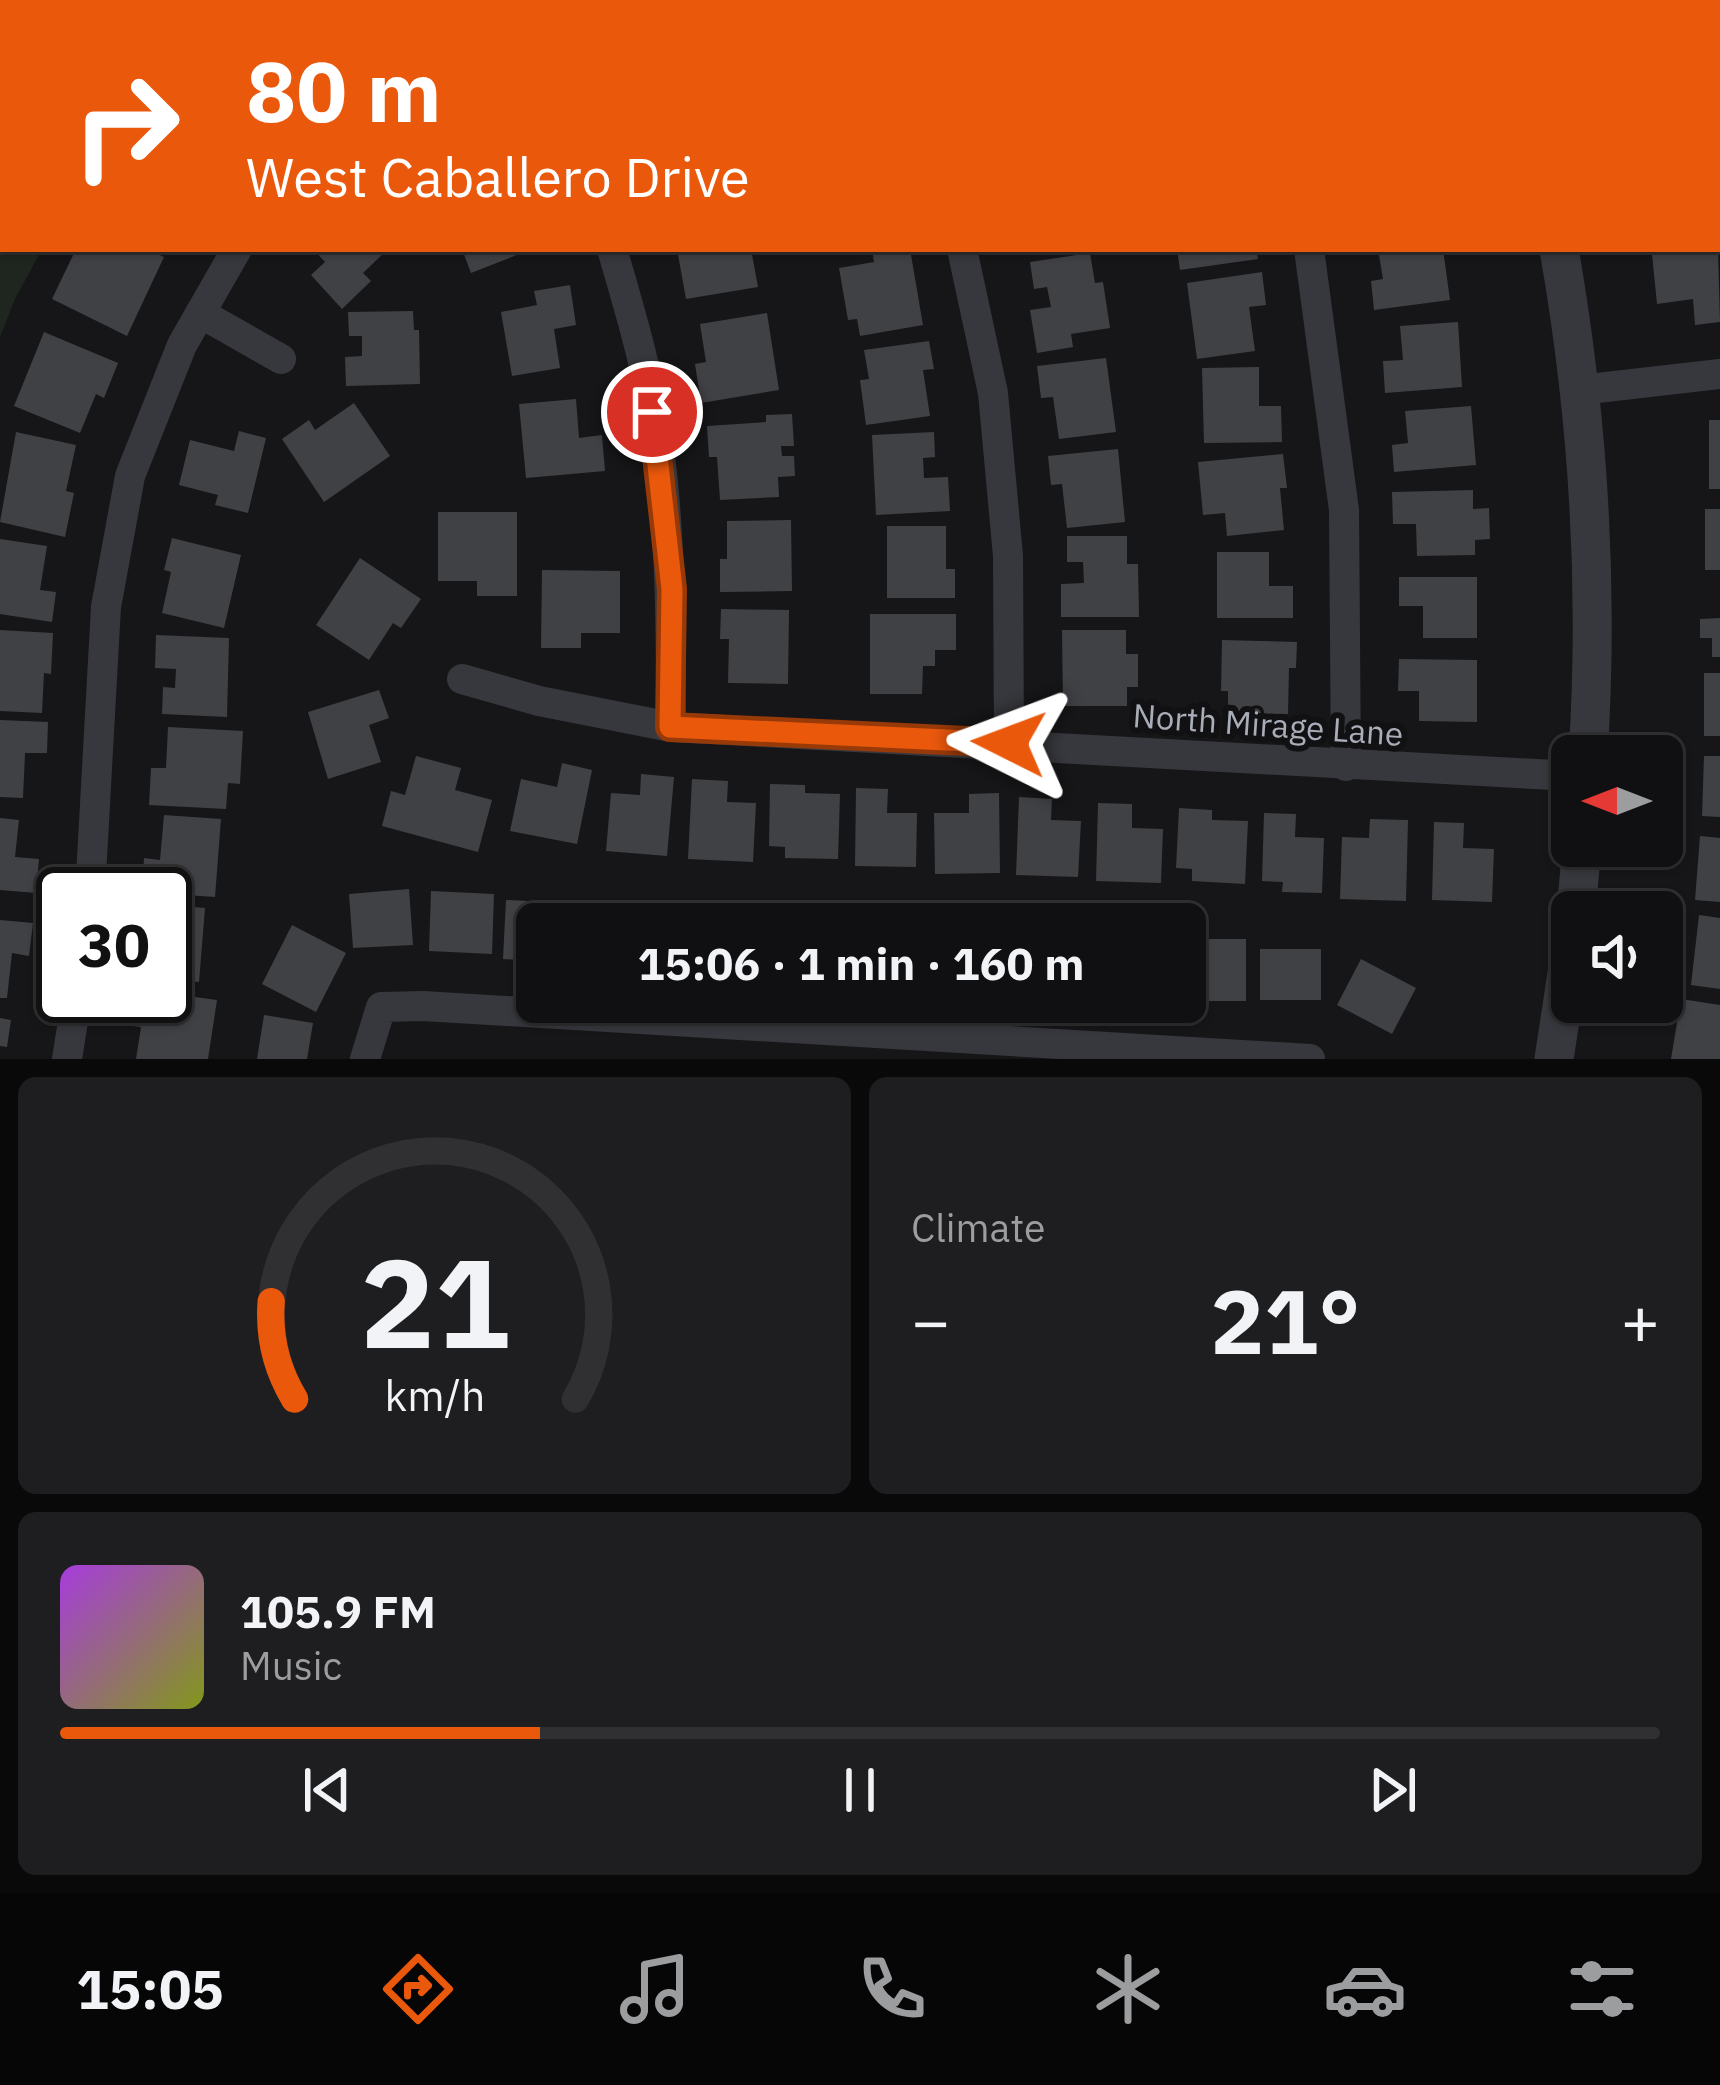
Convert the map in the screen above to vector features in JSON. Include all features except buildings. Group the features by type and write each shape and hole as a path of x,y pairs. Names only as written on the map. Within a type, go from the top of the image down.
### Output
{"street":[{"path":"92,867 106,607 130,476 182,345 235,252"},
{"path":"613,252 640,346 659,445 672,589 670,727"},
{"path":"963,252 993,393 1008,556 1009,743"},
{"path":"1309,252 1344,510 1346,766"},
{"path":"1558,252 1580,390 1591,552 1588,735"},
{"path":"200,314 280,359"},
{"path":"1580,390 1720,374"},
{"name":"North Mirage Lane","path":"462,679 539,701 670,727 1551,775"},
{"path":"365,1059 381,1007 423,1006 832,1045 1310,1059"},
{"path":"67,1059 72,1023"},
{"path":"1554,1059 1559,1023"}],"shaded area":[{"path":"0,252 40,252 15,299 0,337"}],"route":[{"path":"652,412 672,589 670,727 1009,743"}]}
